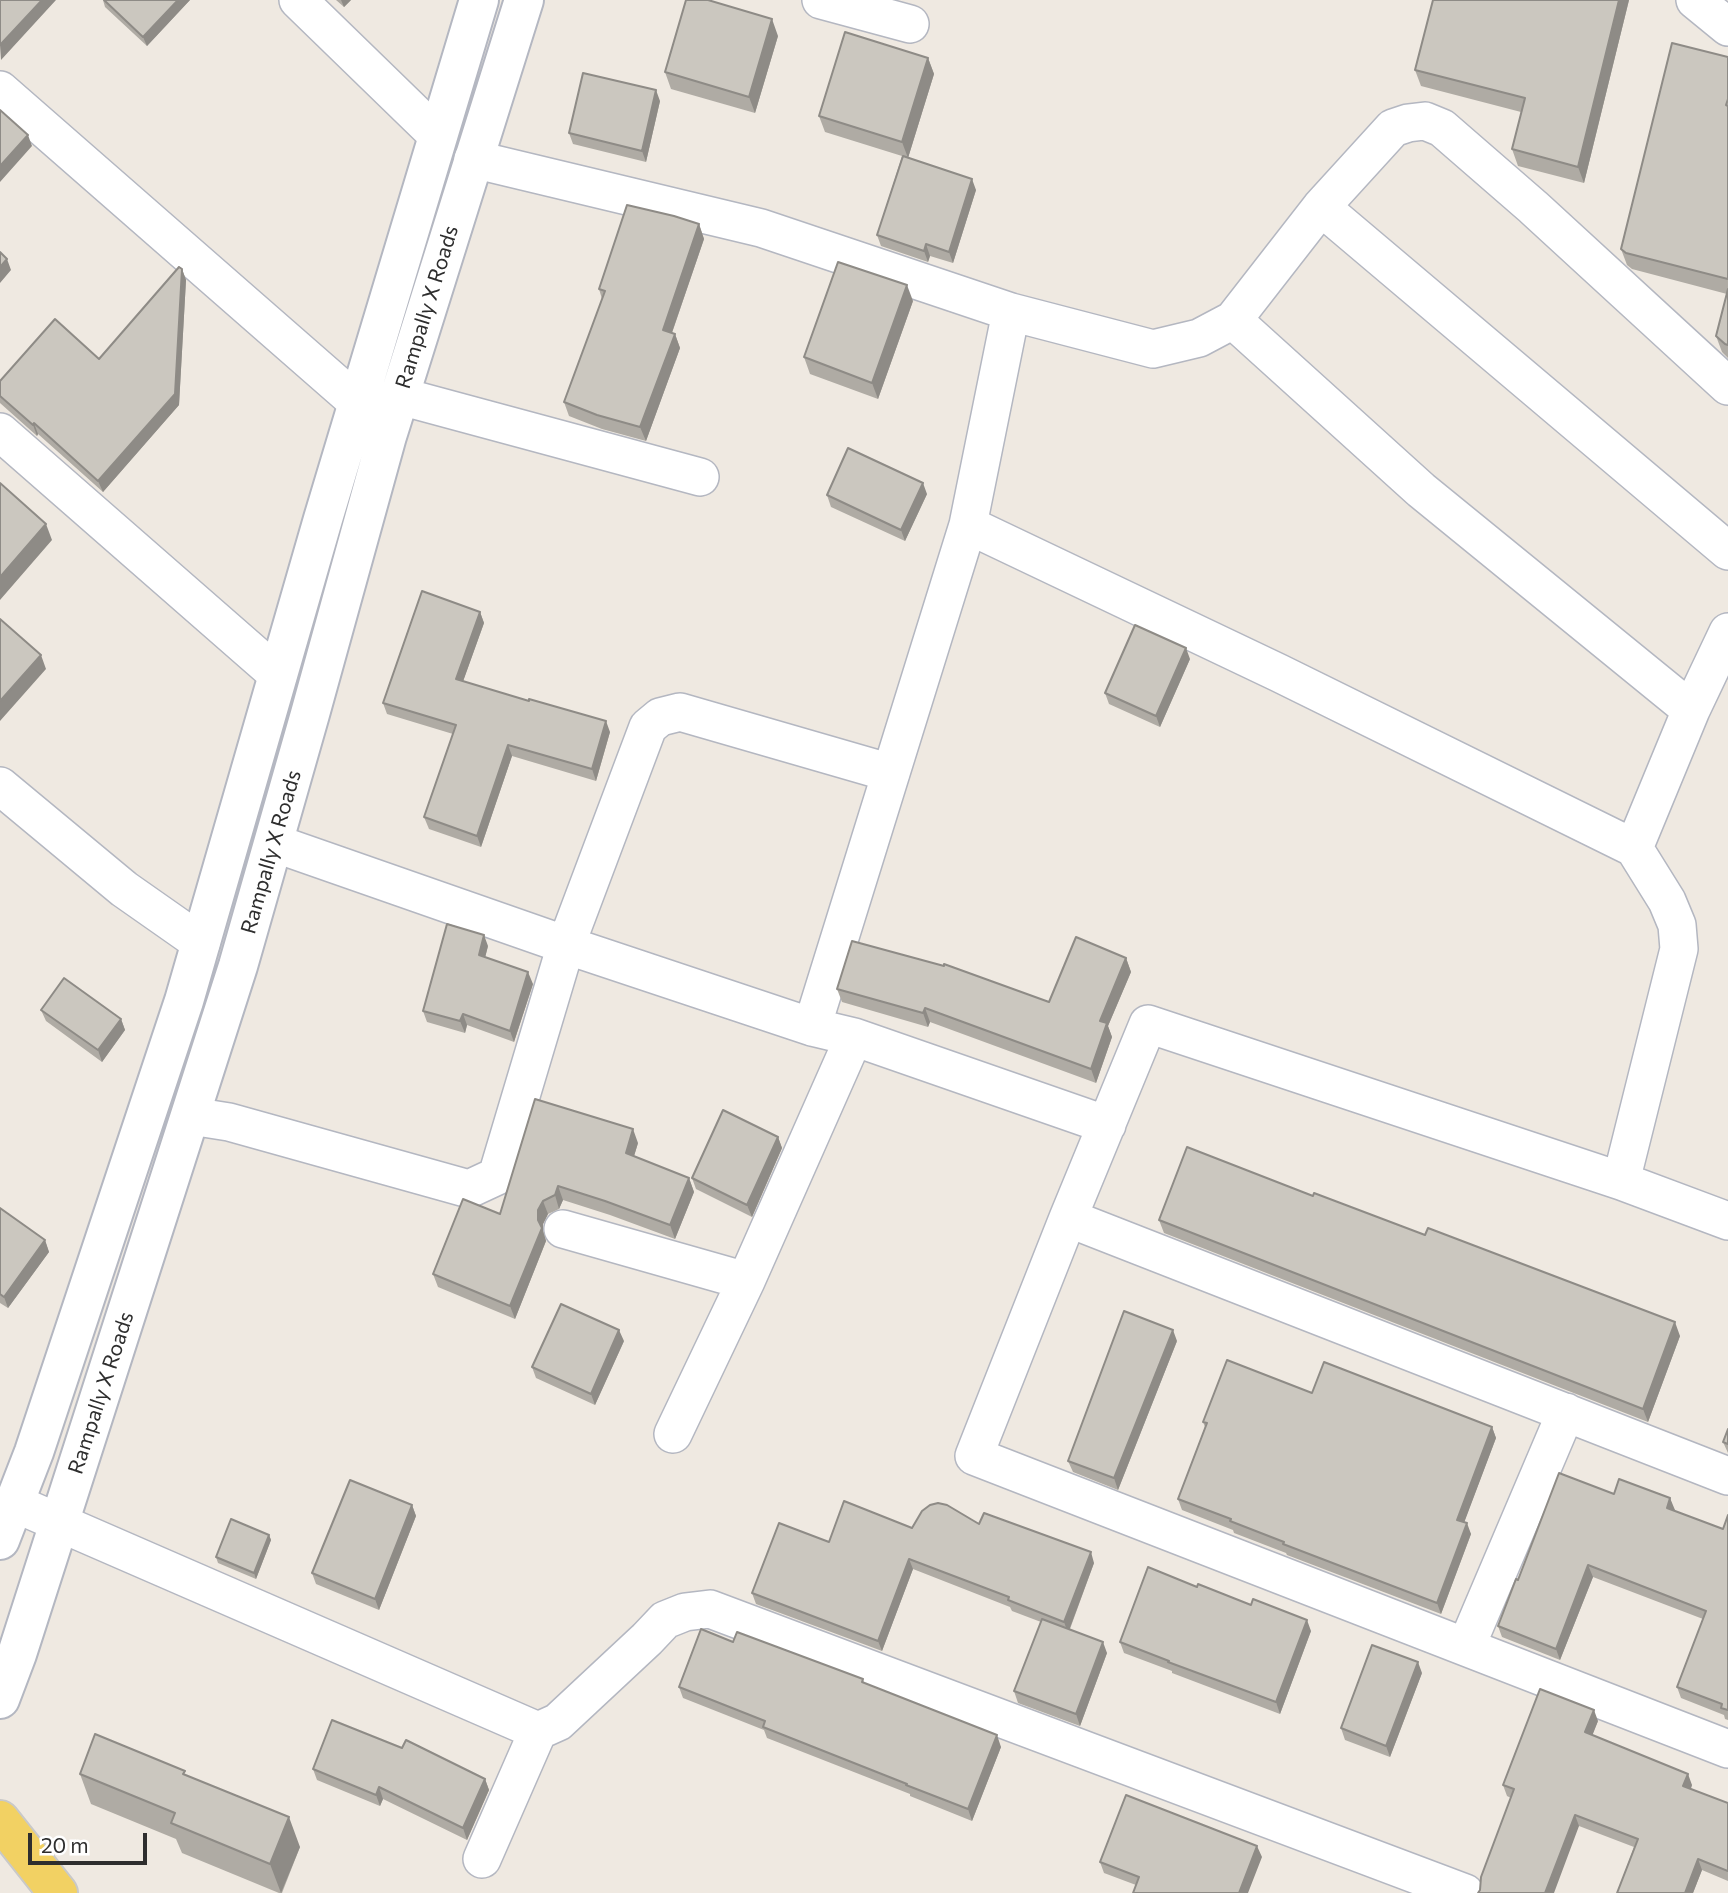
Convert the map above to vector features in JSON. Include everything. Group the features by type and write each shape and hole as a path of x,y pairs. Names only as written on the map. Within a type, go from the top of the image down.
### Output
{"main road":[{"name":"Rampally X Roads","path":"0,1540 39,1439 184,1001 358,403 479,0"},
{"name":"Rampally X Roads","path":"0,1699 17,1654 239,965 387,436 524,0"},
{"path":"0,1820 58,1893"}],"street":[{"path":"298,0 438,136"},
{"path":"821,0 910,24"},
{"path":"1695,0 1728,27"},
{"path":"0,90 358,403"},
{"path":"473,159 761,228 1011,312 1153,349 1199,338 1233,320 1321,208 1393,128 1425,121 1442,128 1533,207 1728,386"},
{"path":"1321,208 1728,551"},
{"path":"812,1027 968,524 1011,312"},
{"path":"1233,320 1421,490 1691,710"},
{"path":"400,396 700,477"},
{"path":"0,432 278,675"},
{"path":"968,524 1634,848 1667,901 1677,925 1679,949 1621,1181"},
{"path":"1634,848 1691,710 1728,632"},
{"path":"191,1116 229,1122 469,1189 497,1176 566,945 648,727 660,717 680,712 891,773"},
{"path":"0,786 124,889 201,943"},
{"path":"274,843 566,945 812,1027 854,1037 1107,1125"},
{"path":"1728,1221 1621,1181 1149,1024 1068,1218 974,1456 1728,1749"},
{"path":"673,1434 746,1281 854,1037"},
{"path":"1068,1218 1728,1476"},
{"path":"563,1229 746,1281"},
{"path":"1466,1647 1566,1412"},
{"path":"15,1503 538,1731"},
{"path":"482,1858 538,1731 558,1722 666,1620 685,1612 710,1609 1465,1893"}],"building":[{"path":"0,0 42,0 0,45"},
{"path":"104,0 178,0 143,37"},
{"path":"686,0 708,0 772,19 749,97 665,72"},
{"path":"1433,0 1619,0 1578,167 1512,149 1525,98 1415,70"},
{"path":"845,32 928,58 902,142 819,116"},
{"path":"1672,43 1728,57 1728,279 1626,253 1621,249"},
{"path":"583,73 656,90 642,151 569,133"},
{"path":"0,110 28,135 0,166"},
{"path":"903,156 972,179 949,252 926,244 924,251 877,235"},
{"path":"627,205 699,224 663,330 675,334 640,427 564,402 605,291 599,289"},
{"path":"0,252 7,259 0,267"},
{"path":"838,262 907,285 872,383 804,357"},
{"path":"179,267 182,269 175,394 98,481 0,396 0,381 55,319 99,359"},
{"path":"1728,289 1728,345 1716,336"},
{"path":"848,448 923,483 901,530 827,495"},
{"path":"0,483 46,524 0,577"},
{"path":"422,591 480,612 456,679 606,721 592,769 508,745 477,836 424,817 456,725 383,703"},
{"path":"0,619 41,655 0,701"},
{"path":"1135,625 1186,648 1156,716 1105,693"},
{"path":"447,924 484,935 479,955 528,972 510,1031 463,1014 460,1021 423,1011"},
{"path":"1076,937 1126,958 1100,1021 1107,1023 1091,1069 925,1008 923,1013 837,989 852,941 944,964 1049,1002"},
{"path":"64,978 121,1019 98,1050 41,1010"},
{"path":"535,1099 633,1129 626,1153 689,1178 670,1225 558,1186 555,1195 543,1201 538,1210 538,1220 542,1228 510,1306 433,1274 463,1199 500,1214"},
{"path":"723,1110 778,1137 747,1205 692,1178"},
{"path":"1187,1147 1313,1196 1314,1193 1425,1235 1428,1228 1675,1322 1643,1409 1159,1220"},
{"path":"0,1208 45,1240 4,1297 0,1294"},
{"path":"561,1304 619,1330 591,1394 532,1367"},
{"path":"1124,1311 1173,1330 1114,1478 1068,1461"},
{"path":"1227,1360 1312,1393 1324,1362 1492,1427 1457,1520 1467,1523 1437,1603 1283,1544 1284,1542 1230,1521 1231,1519 1178,1499"},
{"path":"1728,1429 1728,1444 1723,1442"},
{"path":"1559,1473 1614,1494 1619,1479 1670,1498 1667,1508 1723,1529 1728,1515 1728,1710 1721,1708 1722,1704 1677,1687 1706,1611 1588,1565 1556,1649 1498,1626"},
{"path":"350,1480 412,1505 375,1599 312,1573"},
{"path":"844,1501 912,1528 922,1511 938,1503 947,1505 979,1524 984,1513 1091,1552 1064,1622 1008,1600 1009,1597 909,1559 878,1641 752,1593 779,1523 829,1542"},
{"path":"231,1519 269,1535 254,1573 216,1557"},
{"path":"1148,1567 1251,1605 1253,1599 1307,1620 1276,1702 1120,1642"},
{"path":"1042,1619 1103,1642 1076,1714 1014,1691"},
{"path":"701,1629 733,1642 737,1632 863,1679 862,1682 997,1735 968,1809 763,1727 765,1721 679,1687"},
{"path":"1372,1645 1418,1662 1386,1746 1341,1728"},
{"path":"1540,1689 1594,1710 1585,1732 1688,1774 1683,1786 1728,1803 1728,1871 1698,1859 1685,1893 1617,1893 1638,1839 1575,1815 1545,1893 1478,1893 1481,1877 1514,1789 1503,1785"},
{"path":"332,1720 402,1748 406,1740 485,1779 463,1828 379,1787 376,1795 313,1769"},
{"path":"95,1734 185,1771 183,1774 289,1817 270,1864 171,1823 175,1813 80,1774"},
{"path":"1126,1795 1257,1846 1239,1893 1133,1893 1139,1877 1100,1862"}]}
